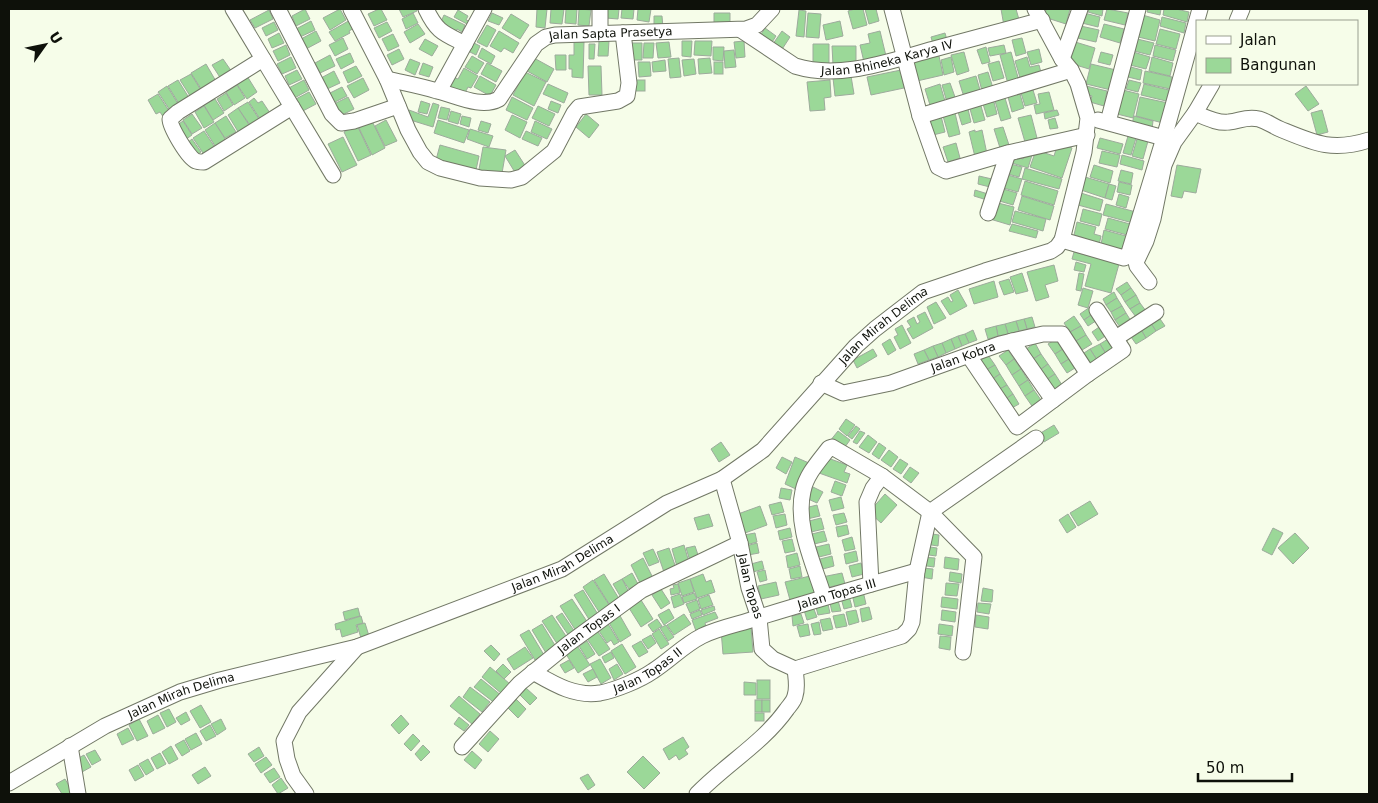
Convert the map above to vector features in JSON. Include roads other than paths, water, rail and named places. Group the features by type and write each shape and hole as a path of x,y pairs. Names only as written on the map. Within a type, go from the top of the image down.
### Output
{"street":[{"path":"233,9 333,175"},
{"path":"278,9 336,119 341,123 354,121 398,106"},
{"path":"351,9 387,80 420,152 428,162 440,168 480,178 511,180 522,177 554,151 579,107 618,101 627,96 629,83 623,33"},
{"path":"426,9 434,25 439,30 465,44"},
{"path":"439,91 484,9"},
{"path":"600,9 600,33"},
{"name":"Jalan Sapta Prasetya","path":"387,80 439,91 472,101 493,102 499,99 536,44 542,39 555,34 741,30 757,25 772,9"},
{"path":"892,9 920,116 938,167 942,170 946,171 1008,153 1087,135"},
{"path":"1067,65 1080,9"},
{"path":"1108,122 1138,9"},
{"path":"1038,15 1078,84 1088,118 1084,152 1059,244 1124,258 1128,256 1196,23"},
{"name":"Jalan Bhineka Karya IV","path":"741,30 795,66 842,71 905,56 1038,15"},
{"path":"263,60 178,112 170,119 172,127 191,157 196,161 204,162 292,106"},
{"path":"920,116 1067,65"},
{"path":"1148,282 1136,262 1146,241 1153,219 1164,165 1168,153 1211,85"},
{"path":"1195,113 1212,120 1228,122 1241,118 1259,119 1314,143 1333,146 1369,140"},
{"path":"1088,118 1164,138"},
{"path":"988,213 1008,153"},
{"name":"Jalan Mirah Delima","path":"9,783 105,726 180,692 220,680 357,647 562,568 668,503 722,479 763,450 856,346 923,292 1052,251 1059,244"},
{"path":"969,356 1017,427 1123,350 1097,310"},
{"path":"1116,338 1156,312"},
{"name":"Jalan Kobra","path":"821,383 843,393 891,383 1012,341 1043,334 1062,334 1088,374"},
{"path":"1012,341 1052,400"},
{"path":"697,794 780,719 795,697 799,668 902,636 906,633 912,622 917,571 922,541 930,512 1036,438"},
{"path":"824,597 803,526 801,509 803,491 811,471 829,448 832,447 882,476 930,512 974,557 963,652"},
{"path":"871,584 867,502 873,488 882,476"},
{"name":"Jalan Topas","path":"722,479 740,543 749,588 759,618 762,649 782,665 799,668"},
{"name":"Jalan Topas I","path":"462,747 520,683 568,644 642,590 740,543"},
{"name":"Jalan Topas III","path":"759,618 824,597 917,571"},
{"name":"Jalan Topas II","path":"533,672 557,686 574,692 587,694 602,693 645,676 702,636 759,618"},
{"path":"306,794 293,776 287,759 284,741 299,712 357,647"},
{"path":"70,746 78,794"}]}
